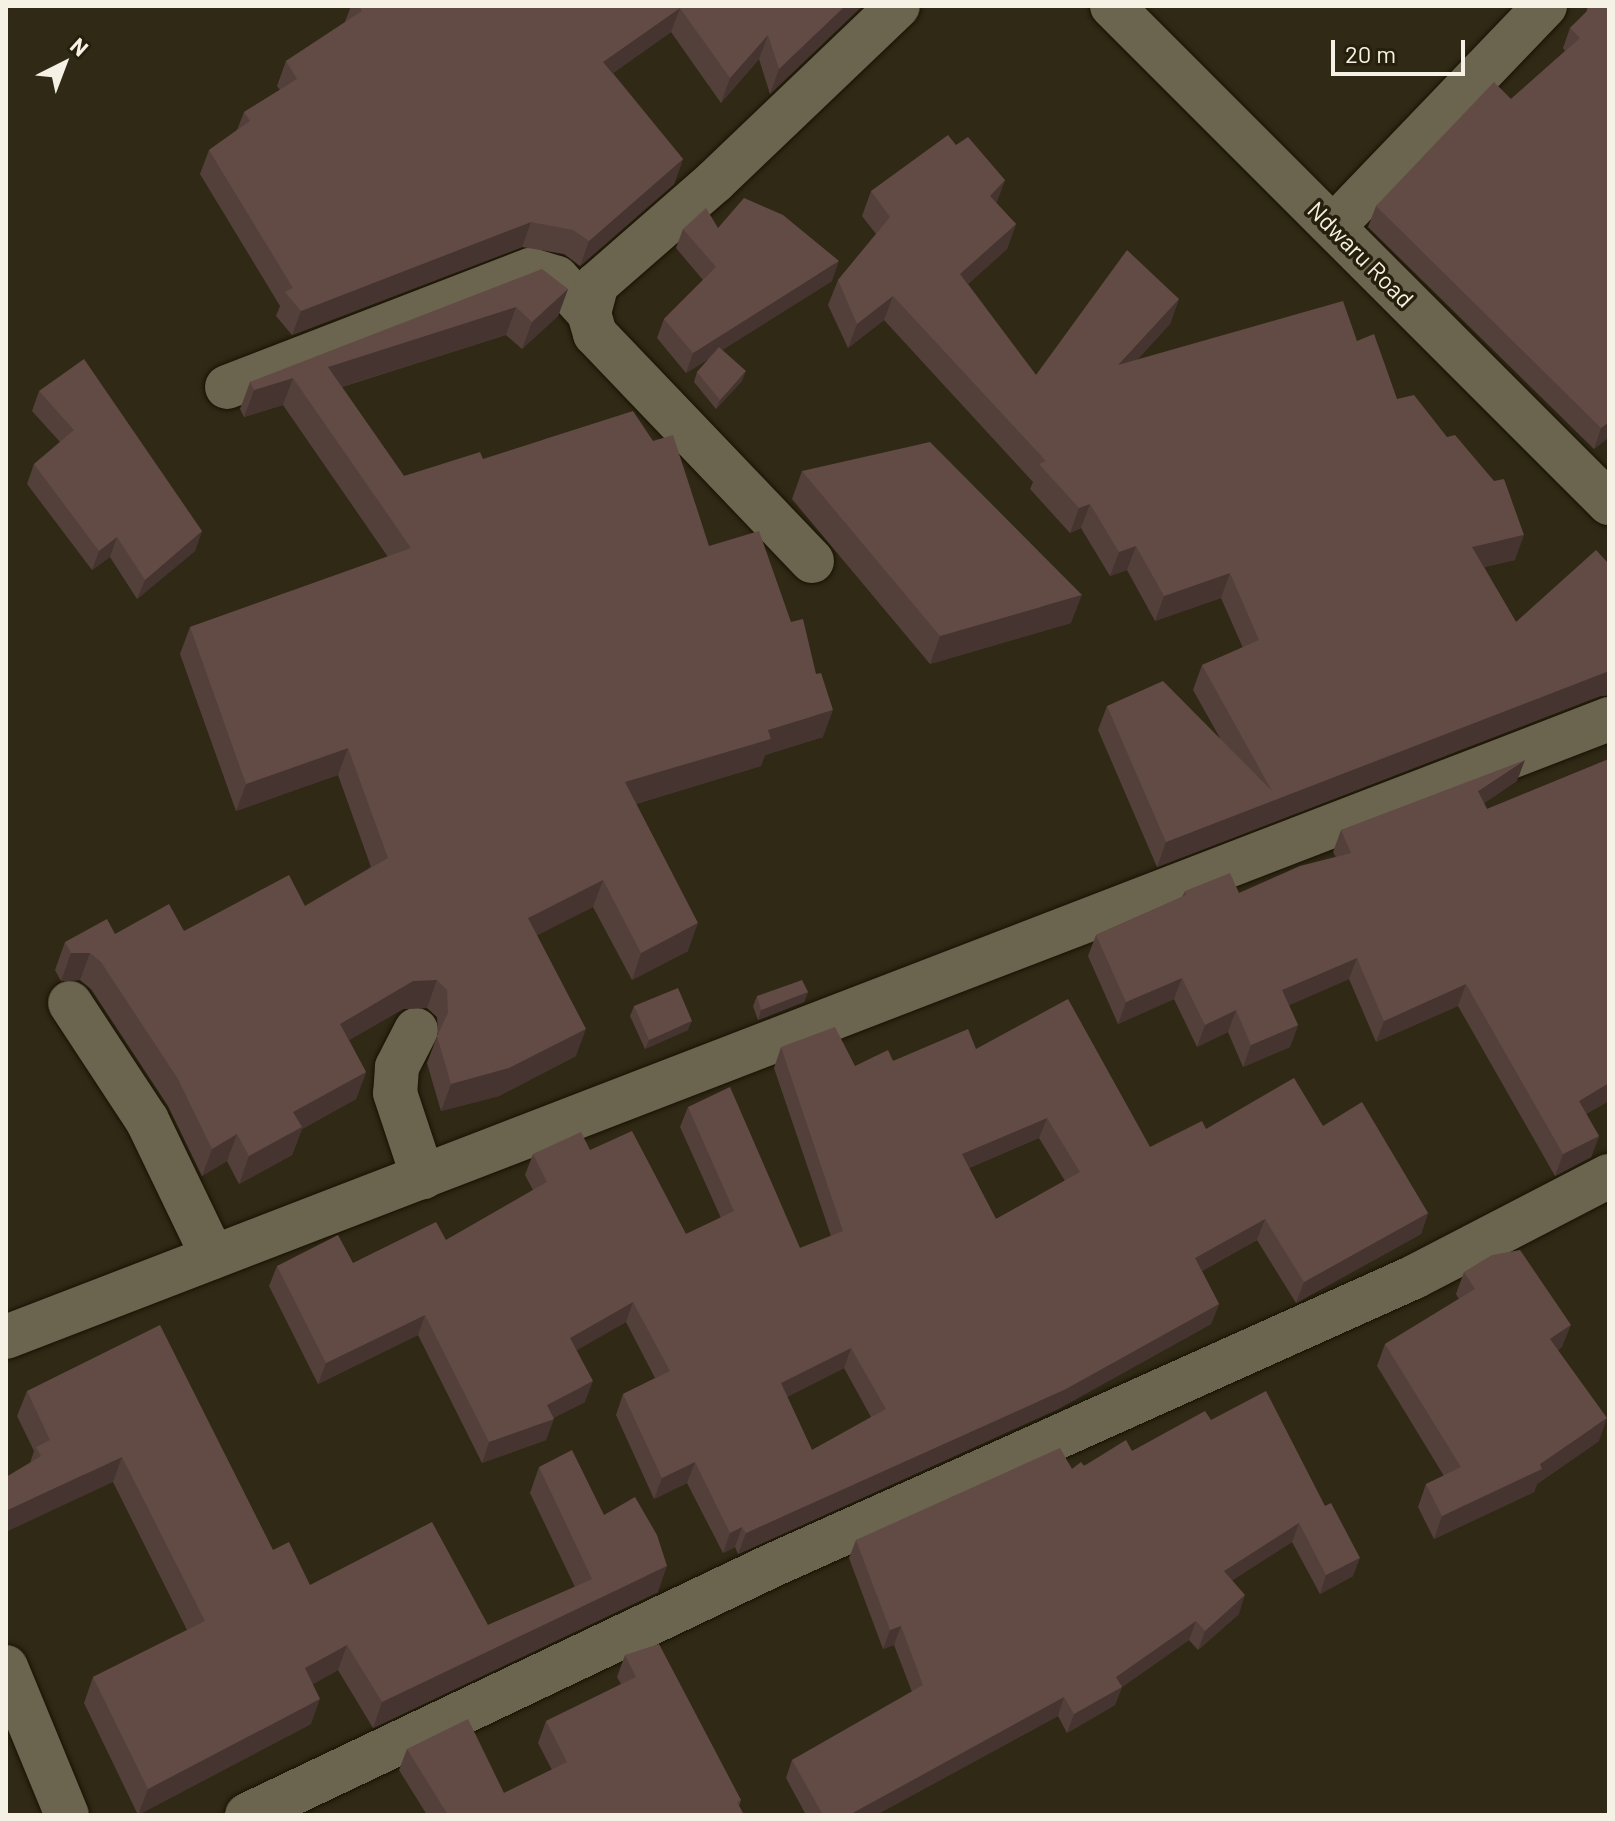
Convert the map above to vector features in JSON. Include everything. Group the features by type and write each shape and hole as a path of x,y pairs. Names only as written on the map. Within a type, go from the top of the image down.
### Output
{"street":[{"path":"589,313 597,284 715,181 898,6"},
{"name":"Ndwaru Road","path":"1112,6 1609,503"},
{"path":"1334,226 1545,6"},
{"path":"227,387 531,270 557,278 589,313 595,334 812,561"},
{"path":"6,1337 1609,719"},
{"path":"70,1003 147,1120 213,1257"},
{"path":"416,1030 397,1067 395,1093 423,1177"},
{"path":"247,1815 773,1565 1414,1277 1609,1176"},
{"path":"6,1667 67,1815"}],"building":[{"path":"359,6 845,6 779,69 768,35 730,78 680,8 603,62 683,159 589,241 573,230 531,222 301,311 285,292 293,288 209,150 250,121 244,112 297,79 286,61 362,11"},
{"path":"1588,6 1609,6 1609,422 1601,428 1376,206 1494,82 1511,99 1580,38 1570,28"},
{"path":"948,135 956,145 968,137 1005,180 990,196 1016,224 960,274 1036,375 1127,250 1179,299 1118,365 1343,301 1357,341 1374,334 1397,399 1414,395 1447,437 1455,435 1494,481 1504,479 1524,535 1472,547 1516,622 1596,550 1609,564 1609,671 1166,842 1107,706 1163,681 1272,791 1202,665 1259,640 1230,573 1164,596 1136,546 1119,552 1090,504 1079,508 1039,464 1046,461 893,296 857,324 838,280 890,217 871,191"},
{"path":"744,198 783,215 839,261 693,353 664,319 716,267 683,229 706,208 718,228"},
{"path":"542,269 568,289 532,322 516,307 328,367 404,476 480,452 483,459 633,411 653,441 673,435 709,546 759,531 791,622 803,619 816,674 821,673 833,710 768,730 771,739 625,782 698,923 641,953 603,880 528,918 586,1029 509,1068 451,1084 437,1036 448,1013 447,990 437,980 413,981 340,1024 366,1072 293,1112 302,1127 249,1156 237,1134 212,1149 178,1079 101,962 90,953 71,953 65,942 107,919 115,934 169,904 184,931 289,875 305,906 388,858 348,748 246,784 190,627 411,548 293,378 254,390 250,382"},
{"path":"719,347 746,371 720,400 697,372"},
{"path":"84,359 202,531 145,580 117,537 99,551 34,464 74,430 39,391"},
{"path":"930,442 1082,595 940,636 802,471"},
{"path":"1609,759 1609,1083 1579,1101 1599,1136 1563,1154 1466,984 1384,1021 1357,958 1282,990 1298,1025 1251,1045 1236,1010 1205,1025 1182,978 1126,1002 1096,935 1186,895 1185,891 1230,873 1239,893 1300,866 1351,853 1341,830 1525,760 1478,791 1487,809"},
{"path":"802,980 808,992 761,1010 757,996"},
{"path":"678,988 692,1021 649,1040 634,1006"},
{"path":"1068,999 1150,1147 1202,1121 1206,1129 1294,1078 1323,1126 1362,1102 1428,1213 1304,1282 1265,1219 1195,1258 1219,1304 1066,1389 746,1533 742,1527 730,1533 695,1462 662,1478 623,1394 670,1371 633,1302 570,1338 593,1381 547,1405 554,1419 489,1442 425,1315 326,1363 277,1266 338,1235 353,1263 436,1222 446,1240 547,1182 533,1154 581,1132 590,1150 632,1131 686,1234 734,1211 688,1107 730,1087 800,1248 843,1231 781,1047 835,1027 855,1066 888,1050 893,1061 968,1029 976,1049","holes":["1047,1118 1080,1172 996,1219 962,1154","851,1348 886,1409 812,1450 781,1383"]},
{"path":"1520,1250 1571,1325 1550,1339 1607,1418 1540,1464 1542,1469 1442,1516 1426,1484 1461,1467 1385,1344 1475,1289 1464,1272 1492,1255"},
{"path":"160,1325 273,1550 289,1542 310,1585 432,1522 488,1625 592,1579 539,1467 572,1450 604,1515 635,1497 657,1535 667,1566 382,1702 347,1645 305,1668 320,1699 148,1789 93,1677 205,1621 122,1457 6,1511 6,1477 41,1456 36,1447 50,1440 27,1391"},
{"path":"1266,1391 1325,1506 1331,1503 1360,1558 1326,1575 1299,1523 1224,1571 1245,1595 1205,1631 1196,1621 1116,1677 1122,1687 1074,1714 1064,1697 849,1815 823,1815 792,1760 923,1685 901,1626 890,1630 856,1540 1060,1448 1072,1469 1081,1462 1084,1466 1126,1440 1132,1451 1205,1411 1211,1420"},
{"path":"659,1644 741,1800 737,1802 744,1815 448,1815 407,1749 468,1719 504,1793 567,1762 546,1721 636,1677 625,1655"}]}
